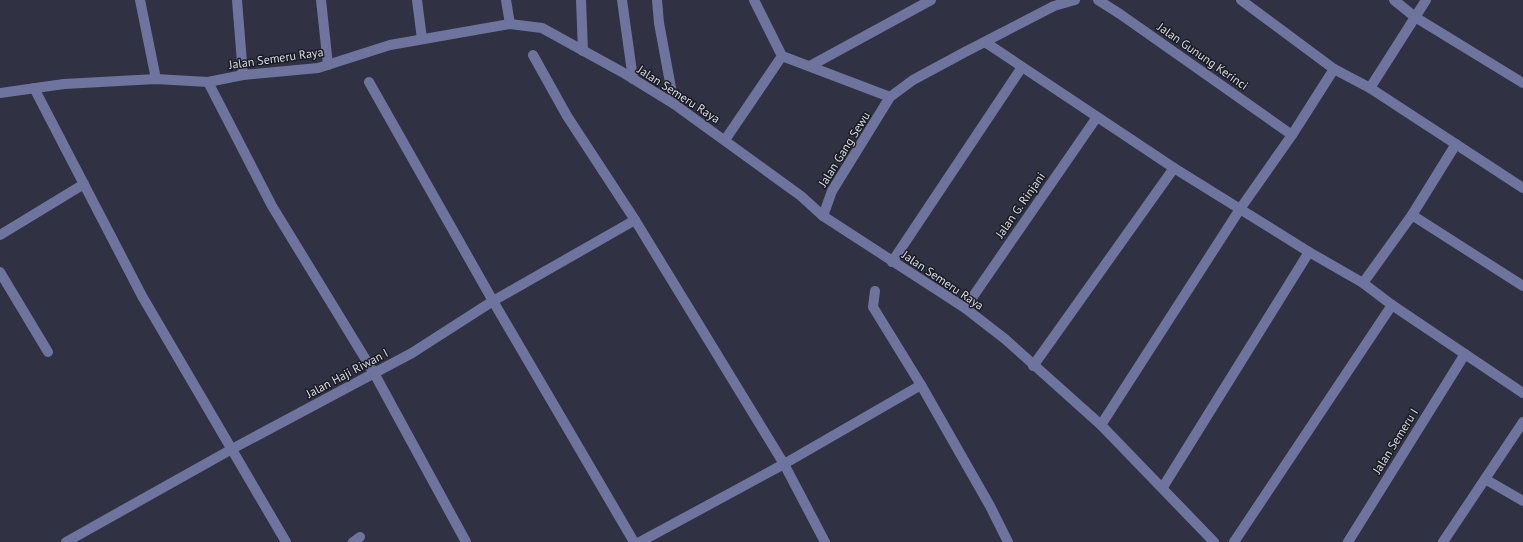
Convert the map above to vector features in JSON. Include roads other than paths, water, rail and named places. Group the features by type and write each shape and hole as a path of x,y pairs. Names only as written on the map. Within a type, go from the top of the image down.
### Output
{"street":[{"path":"140,0 156,79"},
{"path":"236,0 243,75"},
{"path":"321,0 328,65"},
{"path":"417,0 422,39"},
{"path":"506,0 510,24"},
{"path":"581,0 583,51"},
{"path":"622,0 633,79"},
{"path":"657,0 659,23 674,104"},
{"path":"754,0 782,56 890,96 913,80 985,42 1053,3 1075,0"},
{"path":"810,66 931,0"},
{"name":"Jalan Gunung Kerinci","path":"1098,0 1292,135"},
{"path":"1241,0 1334,69 1370,88 1523,188"},
{"path":"1394,0 1415,17 1523,83"},
{"path":"1370,88 1426,0"},
{"name":"Jalan Semeru Raya","path":"0,93 64,84 156,79 208,82 243,75 318,68 390,45 510,24 542,28 633,79 674,104 801,196 823,216 965,308 1004,339 1101,425 1163,487 1214,542"},
{"path":"985,42 1174,168 1308,252 1363,283 1392,305 1523,393"},
{"path":"532,55 567,116 635,220 784,464 825,542"},
{"path":"725,140 782,56"},
{"path":"892,262 1022,67"},
{"path":"1101,425 1240,209 1292,135 1334,69"},
{"path":"208,82 272,206 374,373 466,542"},
{"path":"369,82 493,301 634,542"},
{"path":"34,88 142,296 286,542"},
{"name":"Jalan Gang Sewu","path":"823,216 832,191 890,96"},
{"name":"Jalan G. Rinjani","path":"965,308 1098,117"},
{"path":"1363,283 1412,215 1456,144"},
{"path":"1033,366 1174,168"},
{"path":"0,235 84,184"},
{"path":"1412,215 1523,286"},
{"name":"Jalan Haji Riwan I","path":"66,542 232,449 412,353 493,301 635,220"},
{"path":"1163,487 1308,252"},
{"path":"0,272 48,352"},
{"path":"875,291 873,307 921,385 990,506 1008,542"},
{"path":"1234,542 1392,305"},
{"name":"Jalan Semeru I","path":"1348,542 1465,354"},
{"path":"640,542 784,464 921,385"},
{"path":"1444,542 1523,422"},
{"path":"1485,478 1523,501"}]}
